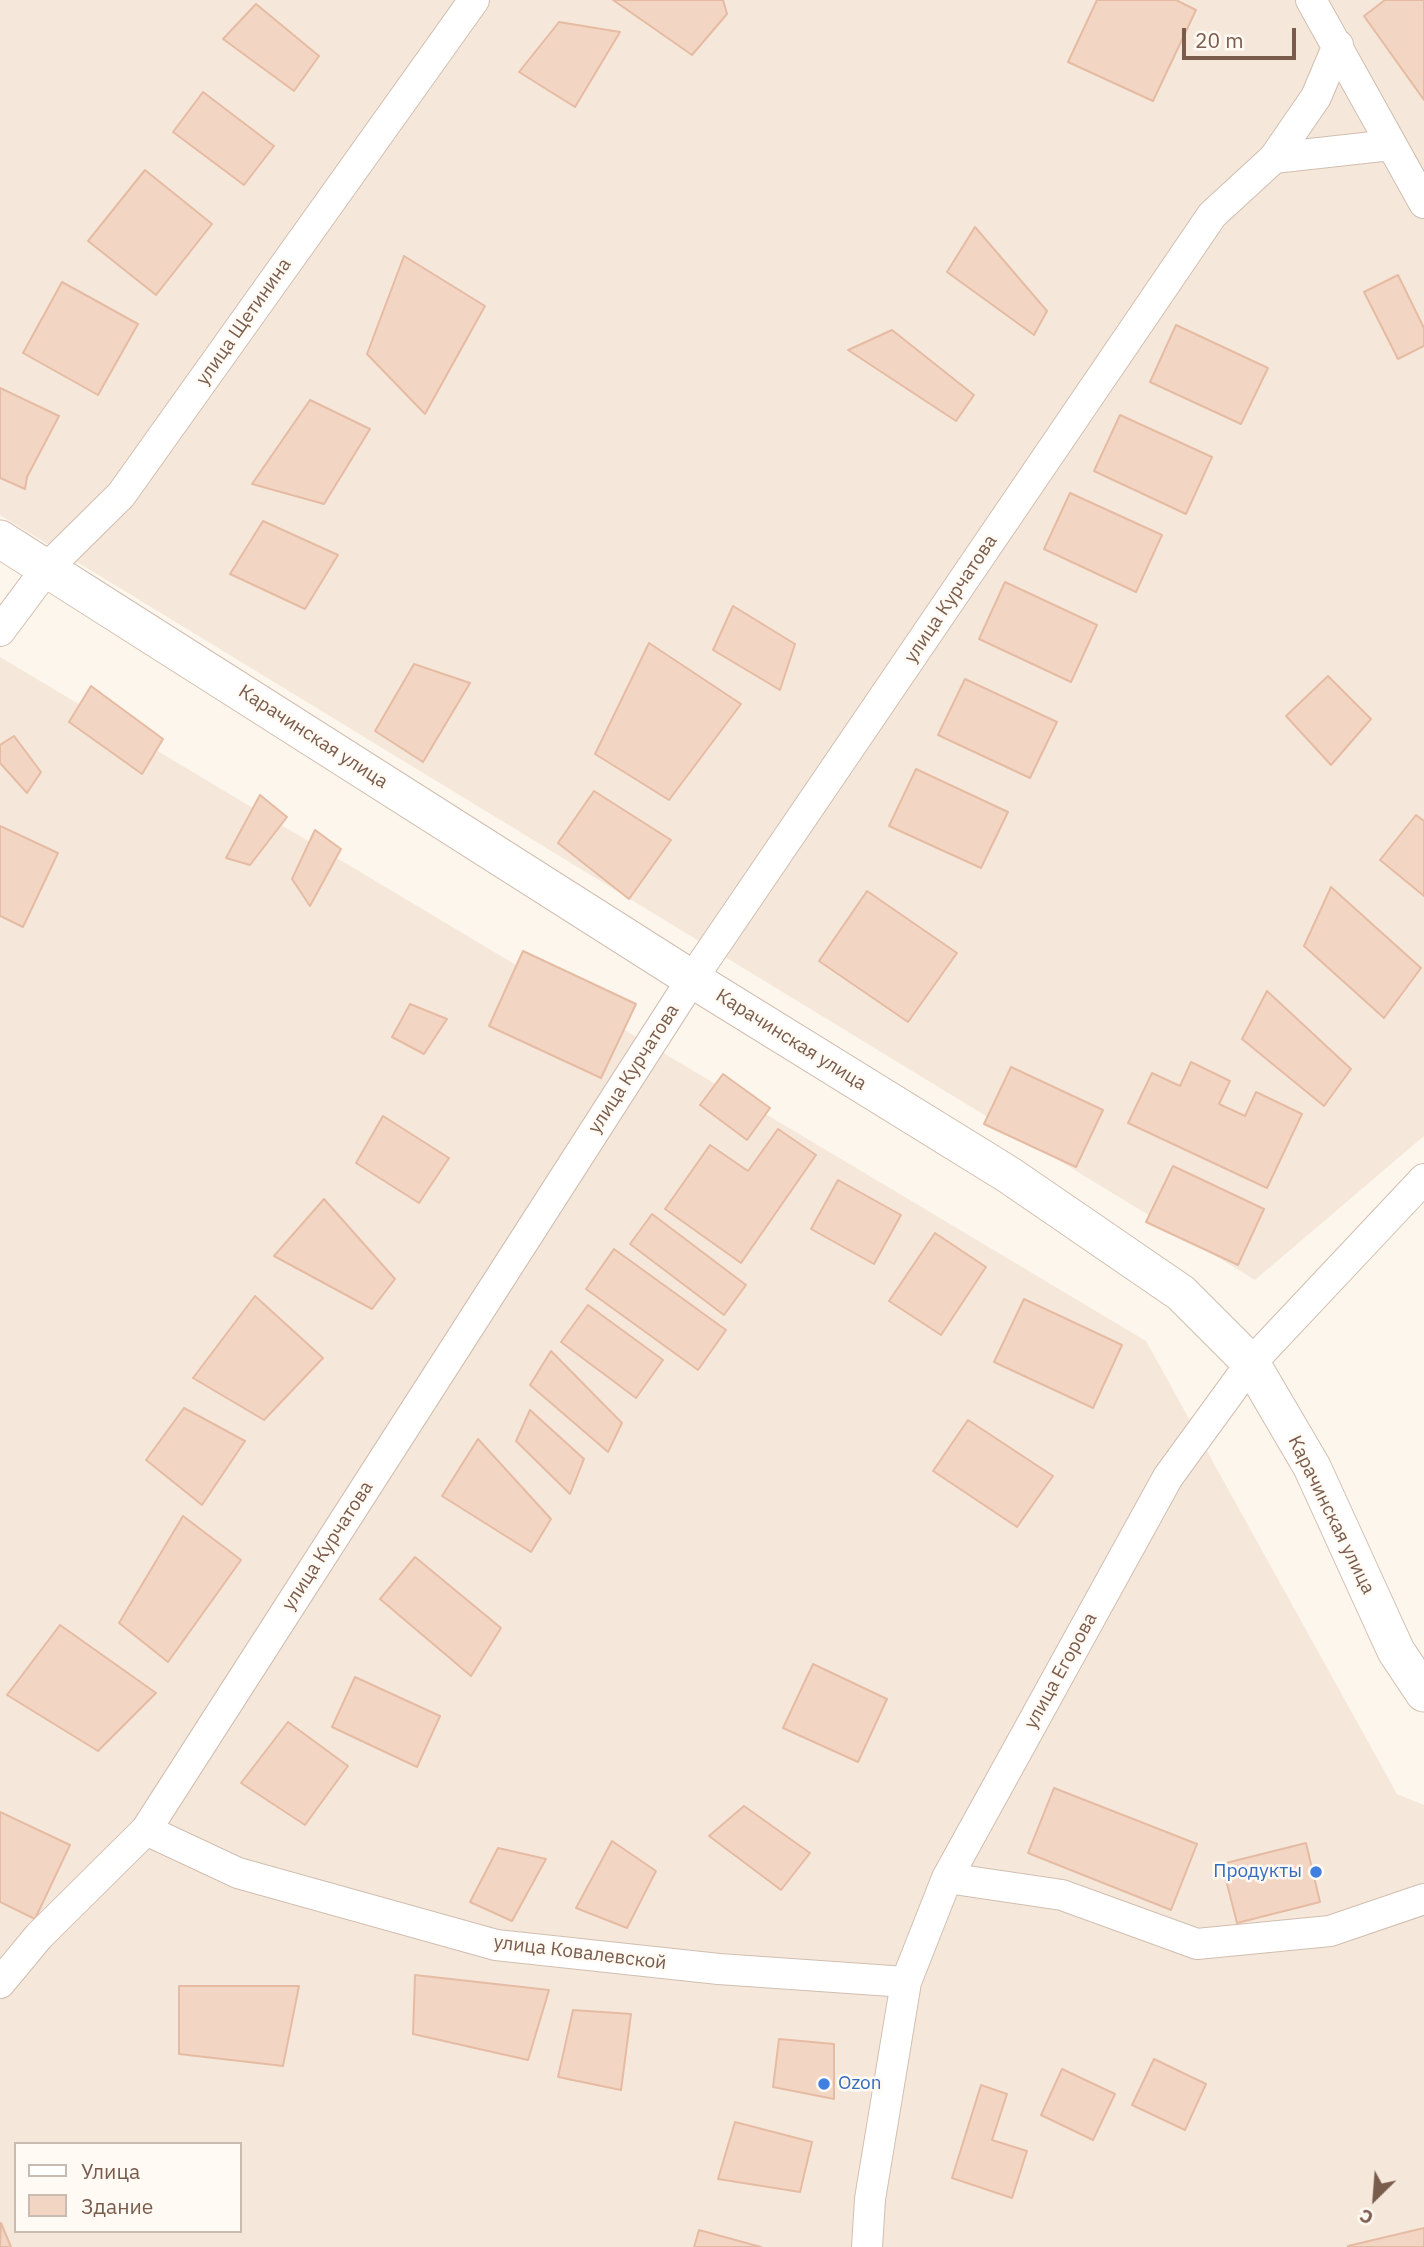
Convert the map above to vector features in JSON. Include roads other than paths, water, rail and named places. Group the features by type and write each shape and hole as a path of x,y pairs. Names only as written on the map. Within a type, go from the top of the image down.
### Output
{"street":[{"name":"улица Щетинина","path":"0,631 47,568 121,495 474,0"},
{"path":"1311,0 1391,145 1420,184"},
{"name":"улица Курчатова","path":"0,1983 39,1936 146,1830 692,979 1212,215 1274,158 1316,97 1338,45"},
{"path":"1274,158 1391,145"},
{"name":"Карачинская улица","path":"0,539 692,979 1009,1175 1181,1293 1251,1363 1312,1467 1396,1651 1424,1693"},
{"name":"улица Егорова","path":"867,2247 870,2199 906,1982 947,1878 1168,1477 1251,1363 1424,1179"},
{"name":"улица Ковалевской","path":"146,1830 238,1873 496,1945 719,1969 906,1982"},
{"path":"947,1878 1062,1895 1197,1944 1330,1931 1424,1899"}],"place":[{"name":"Продукты","path":"1316,1872"},
{"name":"Ozon","path":"824,2084"}]}
